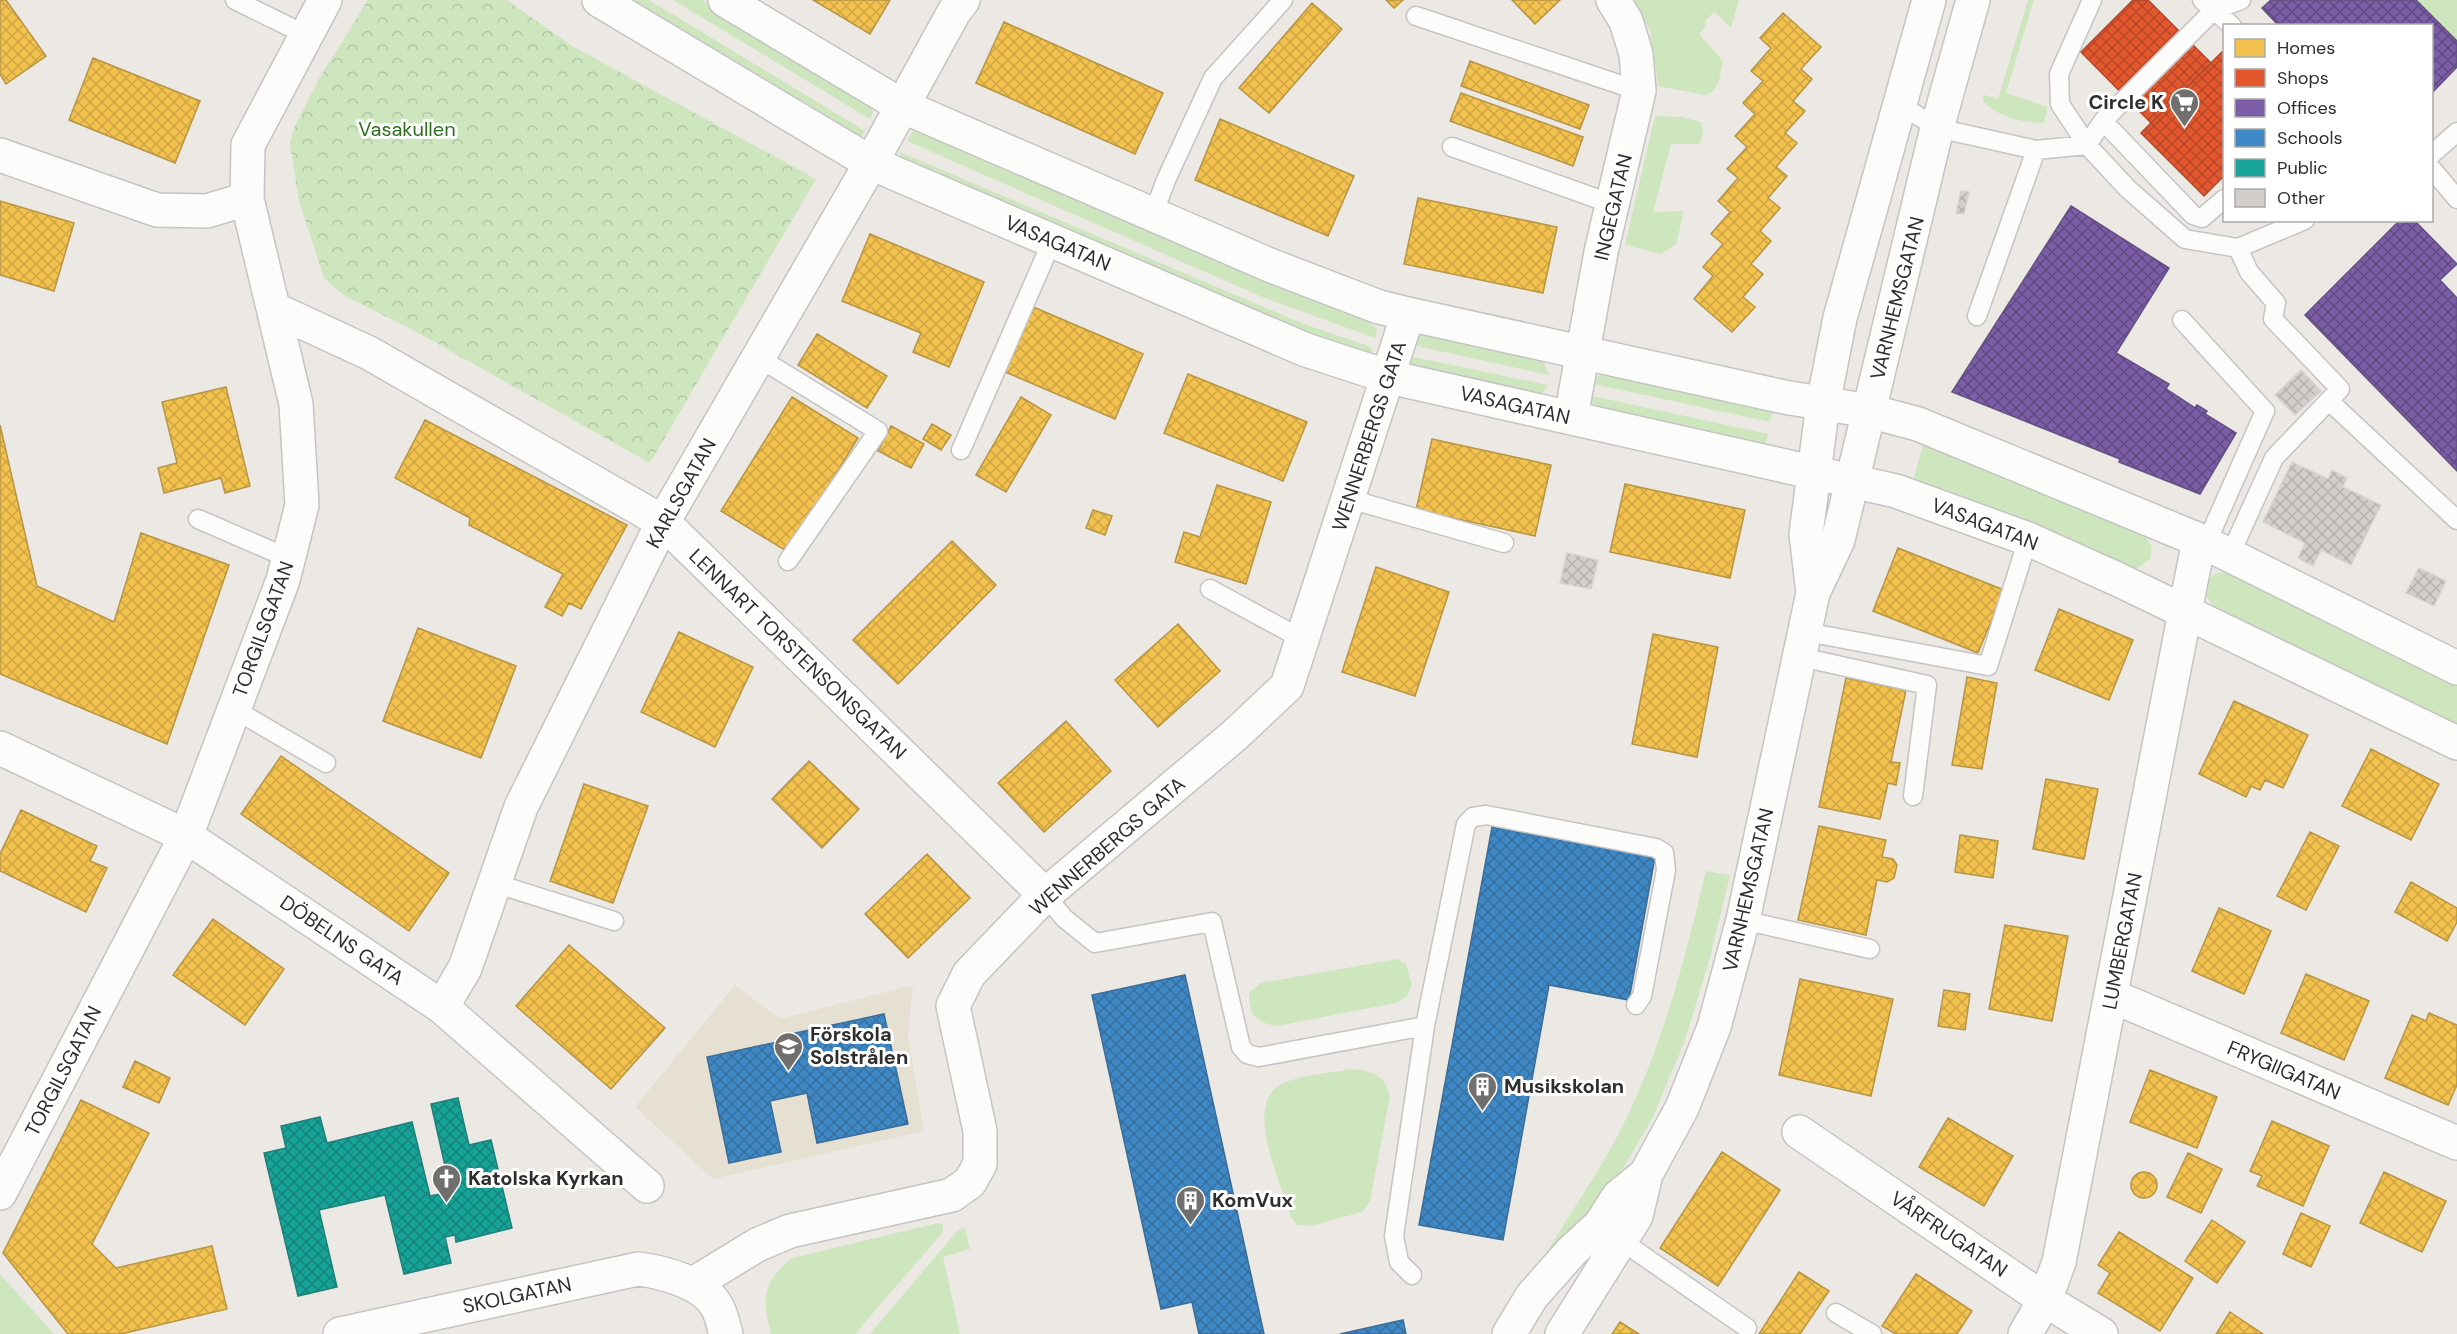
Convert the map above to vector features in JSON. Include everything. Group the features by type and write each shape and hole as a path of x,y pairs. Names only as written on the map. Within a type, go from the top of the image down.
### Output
{"street":[{"name":"TORGILSGATAN","path":"0,1193 186,836 283,580 302,505 298,433 289,367 247,199 249,145 325,0"},
{"name":"VASAGATAN","path":"599,0 871,163 1306,350 1389,377 1896,491 2028,539 2186,610 2457,743"},
{"path":"724,0 902,106 1272,266 1379,307 1823,404 1869,411 1918,424 2212,547 2457,668"},
{"name":"KARLSGATAN","path":"442,1007 465,968 521,807 663,522 871,163 954,12 963,0"},
{"name":"INGEGATAN","path":"1571,417 1612,204 1639,91 1636,54 1626,21 1613,0"},
{"name":"VARNHEMSGATAN","path":"1814,593 1806,534 1823,404 1840,318 1929,0"},
{"name":"VARNHEMSGATAN","path":"1509,1334 1532,1296 1571,1252 1636,1216 1646,1174 1682,1108 1714,1028 1743,920 1814,593 1838,540 1937,128 1973,0"},
{"path":"0,155 157,210 207,211 247,199"},
{"name":"LENNART TORSTENSONSGATAN","path":"274,309 369,353 663,522 1045,895"},
{"name":"WENNERBERGS GATA","path":"693,1284 757,1245 790,1231 952,1195 970,1182 980,1164 980,1131 953,1006 969,974 1045,895 1235,735 1287,686 1408,314"},
{"name":"LUMBERGATAN","path":"2025,1334 2045,1300 2059,1262 2186,610 2212,547"},
{"name":"DÖBELNS GATA","path":"0,748 186,836 442,1007 647,1186"},
{"name":"FRYGIIGATAN","path":"2112,996 2457,1143"},
{"name":"VÅRFRUGATAN","path":"1799,1132 2045,1300 2101,1334"},
{"name":"VARNHEMSGATAN","path":"1562,1334 1610,1232"},
{"name":"SKOLGATAN","path":"340,1334 638,1269 656,1271 693,1284"},
{"path":"693,1284 717,1305 726,1334"}],"lane":[{"path":"235,0 306,35"},
{"path":"1154,214 1166,180 1214,78 1283,0"},
{"path":"2092,0 2059,74 2060,104 2087,145 2128,189 2186,239 2238,249 2300,222"},
{"path":"2087,145 2103,121 2208,5 2241,0"},
{"path":"2208,5 2230,24"},
{"path":"1416,16 1639,91"},
{"path":"1901,105 1937,128 2036,150 2087,145"},
{"path":"2103,121 2193,215 2202,218 2223,200"},
{"path":"2433,153 2457,132"},
{"path":"1452,147 1612,204"},
{"path":"1977,316 2036,150"},
{"path":"2433,170 2457,199"},
{"path":"961,450 1052,241"},
{"path":"2212,547 2274,458 2340,389 2273,319 2276,303 2248,272 2238,249"},
{"path":"2182,320 2265,411 2212,547"},
{"path":"759,358 878,430 788,561"},
{"path":"2329,401 2457,520"},
{"path":"1349,499 1504,543"},
{"path":"198,519 288,558"},
{"path":"1804,645 1988,666 2028,539"},
{"path":"1210,589 1302,639"},
{"path":"1804,645 1927,685 1913,796"},
{"path":"234,709 326,763"},
{"path":"1412,1275 1399,1262 1394,1236 1425,1026 1466,824 1473,817 1486,815 1656,848 1664,853 1666,870 1642,996 1636,1005"},
{"path":"494,883 614,921"},
{"path":"1045,895 1064,918 1095,943 1212,922 1241,1047 1246,1054 1259,1057 1425,1026"},
{"path":"1743,920 1870,949"},
{"path":"1610,1232 1747,1328"},
{"path":"1836,1313 1872,1334"}],"shaded area":[{"name":"Förskola Solstrålen","path":"735,985 780,1019 913,985 908,1037 924,1131 713,1179 635,1107"}],"green space":[{"name":"Vasakullen","path":"368,0 507,0 572,46 816,179 650,463 411,329 345,296 324,278 299,201 290,144 294,128 320,77"},
{"path":"621,0 649,0 865,131 858,142"},
{"path":"673,0 702,0 871,103 873,113 870,119"},
{"path":"1634,0 1739,0 1731,28 1714,12 1704,22 1707,25 1699,34 1723,61 1714,90 1705,95 1658,86 1650,31"},
{"path":"2028,0 2034,0 2006,93 2048,107 2044,123 2010,118 1995,111 1982,100 1984,95 1998,99"},
{"path":"2416,0 2457,0 2457,41"},
{"path":"1655,116 1682,117 1701,122 1703,131 1700,144 1671,144 1653,212 1684,211 1676,244 1661,254 1625,245"},
{"path":"922,130 1368,321 1377,329 1375,338 1262,297 907,141 912,132"},
{"path":"900,152 1304,324 1371,347 1372,352 1363,361 897,166"},
{"path":"1425,331 1542,359 1549,375 1412,345 1416,335"},
{"path":"1409,356 1548,385 1541,394 1532,397 1409,367"},
{"path":"1602,375 1773,409 1770,422 1589,383 1594,377"},
{"path":"1588,395 1768,434 1765,448 1594,406"},
{"path":"1923,445 2144,535 2152,546 2150,559 2135,570 1913,481"},
{"path":"2229,572 2457,685 2457,728 2214,607 2205,594 2206,581 2216,573"},
{"path":"1706,871 1730,875 1709,961 1684,1043 1652,1119 1601,1206 1544,1257 1609,1151 1641,1085 1664,1025"},
{"path":"1397,959 1406,964 1412,985 1407,996 1396,1003 1276,1026 1263,1022 1252,1012 1249,993 1261,983"},
{"path":"1352,1069 1377,1075 1385,1083 1390,1096 1370,1201 1362,1212 1310,1226 1297,1225 1291,1217 1268,1147 1265,1110 1269,1095 1280,1085 1296,1079"},
{"path":"938,1223 943,1225 943,1232 855,1334 771,1334 766,1311 767,1292 775,1275 792,1258"},
{"path":"965,1227 970,1249 943,1257 960,1334 870,1334 957,1231"},
{"path":"0,1274 54,1334 0,1334"}],"building: Homes":[{"path":"0,0 6,0 46,56 6,84 0,74"},
{"path":"813,0 890,0 870,34"},
{"path":"1386,0 1403,0 1394,8"},
{"path":"1512,0 1560,0 1535,24"},
{"path":"1312,3 1342,29 1269,113 1239,88"},
{"path":"1783,13 1821,47 1801,69 1812,79 1793,101 1805,111 1785,133 1797,143 1776,167 1787,176 1768,198 1780,208 1760,231 1771,241 1751,264 1763,274 1743,297 1755,307 1732,332 1694,299 1713,276 1703,267 1723,244 1711,234 1730,212 1718,201 1738,178 1727,169 1747,147 1735,136 1755,114 1743,103 1763,81 1751,71 1771,48 1760,38"},
{"path":"1004,22 1163,93 1135,154 976,83"},
{"path":"93,58 200,101 175,163 69,120"},
{"path":"1470,61 1589,105 1580,129 1461,86"},
{"path":"1461,93 1583,137 1573,166 1450,121"},
{"path":"1220,119 1354,176 1328,236 1195,180"},
{"path":"1418,198 1557,227 1543,293 1404,264"},
{"path":"0,201 74,223 54,291 0,275"},
{"path":"870,234 984,282 949,367 913,352 921,333 842,301"},
{"path":"1031,306 1143,354 1115,419 1003,371"},
{"path":"817,334 887,376 867,408 798,365"},
{"path":"1188,374 1307,422 1283,481 1164,433"},
{"path":"226,387 250,486 225,493 221,478 164,493 158,468 177,463 162,402"},
{"path":"792,397 858,438 788,552 721,511"},
{"path":"1021,397 1051,415 1006,492 976,475"},
{"path":"425,420 627,525 581,609 569,603 562,616 545,607 563,574 469,525 470,518 395,478"},
{"path":"932,424 951,435 941,450 923,439"},
{"path":"0,425 37,586 114,622 141,533 229,565 167,744 0,674"},
{"path":"891,426 924,444 911,468 878,451"},
{"path":"1432,439 1551,465 1535,536 1416,510"},
{"path":"1625,484 1745,510 1730,578 1610,552"},
{"path":"1217,485 1271,502 1246,584 1175,562 1184,532 1200,537"},
{"path":"1093,510 1112,516 1105,535 1086,528"},
{"path":"952,541 996,585 898,684 853,640"},
{"path":"1898,548 2004,590 1978,653 1873,611"},
{"path":"1376,567 1449,592 1415,696 1342,672"},
{"path":"2059,609 2133,640 2109,700 2035,670"},
{"path":"1178,624 1220,671 1158,727 1115,680"},
{"path":"418,628 516,666 481,758 383,721"},
{"path":"679,632 753,667 715,747 641,712"},
{"path":"1653,634 1718,647 1697,757 1632,744"},
{"path":"1967,677 1997,683 1982,769 1952,765"},
{"path":"1846,678 1906,690 1891,762 1900,763 1896,785 1888,783 1880,819 1819,807"},
{"path":"2234,701 2308,735 2283,788 2265,780 2260,790 2251,786 2246,797 2199,774"},
{"path":"1066,721 1111,771 1044,832 998,783"},
{"path":"2371,749 2439,784 2411,840 2342,806"},
{"path":"281,756 449,873 409,931 241,814"},
{"path":"809,761 859,809 822,848 772,799"},
{"path":"2046,779 2098,789 2084,859 2033,849"},
{"path":"584,784 648,806 613,903 550,881"},
{"path":"21,810 97,846 90,861 107,868 86,912 0,871 0,854"},
{"path":"1819,826 1886,840 1882,857 1893,859 1897,865 1894,878 1887,882 1877,880 1866,935 1798,920"},
{"path":"2310,832 2339,846 2306,910 2277,896"},
{"path":"1960,835 1998,841 1993,878 1955,872"},
{"path":"927,854 970,898 908,958 865,914"},
{"path":"2411,882 2457,908 2457,922 2447,941 2395,912"},
{"path":"2219,908 2271,931 2244,994 2192,971"},
{"path":"213,919 284,969 245,1025 173,975"},
{"path":"2005,925 2068,936 2052,1021 1989,1009"},
{"path":"569,945 665,1028 611,1089 516,1006"},
{"path":"2306,974 2369,1001 2344,1060 2281,1033"},
{"path":"1800,979 1893,999 1871,1096 1779,1075"},
{"path":"1944,990 1970,994 1965,1030 1938,1026"},
{"path":"2429,1013 2457,1025 2457,1085 2448,1105 2385,1078 2412,1015 2426,1021"},
{"path":"135,1061 170,1078 159,1103 123,1087"},
{"path":"2150,1070 2217,1097 2197,1148 2130,1122"},
{"path":"81,1100 149,1133 92,1244 116,1268 212,1246 227,1309 121,1334 68,1334 3,1253"},
{"path":"1948,1118 2013,1156 1984,1206 1919,1167"},
{"path":"2272,1121 2329,1146 2303,1206 2257,1186 2262,1176 2250,1171"},
{"path":"1722,1152 1780,1190 1718,1286 1660,1248"},
{"path":"2188,1153 2222,1169 2201,1213 2167,1197"},
{"path":"2144,1172 2153,1176 2157,1185 2153,1194 2144,1198 2135,1194 2131,1185 2135,1176"},
{"path":"2384,1172 2446,1201 2422,1252 2360,1223"},
{"path":"2301,1213 2330,1226 2311,1267 2283,1254"},
{"path":"2212,1220 2245,1242 2217,1283 2185,1261"},
{"path":"2119,1232 2193,1278 2160,1331 2098,1293 2110,1273 2098,1265"},
{"path":"1799,1272 1829,1291 1800,1334 1759,1334"},
{"path":"1916,1274 1972,1311 1957,1334 1896,1334 1882,1326"},
{"path":"2230,1312 2263,1334 2216,1334"},
{"path":"1620,1322 1639,1334 1612,1334"}],"building: Shops":[{"path":"2133,0 2148,0 2211,63 2151,123 2081,52"},
{"name":"Circle K","path":"2222,52 2223,177 2204,196 2141,133"}],"building: Offices":[{"path":"2271,0 2416,0 2457,41 2457,67 2433,92 2433,24 2277,24 2262,8"},
{"path":"2071,206 2169,268 2116,353 2169,384 2166,389 2195,408 2197,405 2207,411 2205,414 2236,433 2200,494 2119,462 2120,459 1952,392"},
{"path":"2398,222 2416,222 2457,264 2440,280 2457,298 2457,471 2305,315"}],"building: Schools":[{"name":"Musikskolan","path":"1492,827 1655,857 1629,1000 1549,985 1503,1240 1419,1225"},
{"name":"KomVux","path":"1185,975 1264,1334 1199,1334 1192,1302 1161,1309 1092,995"},
{"path":"884,1014 908,1124 817,1143 807,1093 770,1101 781,1152 729,1163 707,1057 796,1038 795,1033"},
{"path":"1403,1320 1406,1334 1340,1334"}],"building: Public":[{"name":"Katolska Kyrkan","path":"458,1098 469,1145 491,1140 512,1228 456,1242 455,1235 445,1237 451,1263 404,1274 385,1195 319,1210 337,1287 298,1296 264,1153 286,1148 281,1126 320,1117 327,1143 412,1122 430,1196 451,1192 431,1104"}],"building: Other":[{"path":"1961,191 1969,192 1964,214 1956,213"},
{"path":"2301,370 2321,391 2295,415 2275,395"},
{"path":"2292,462 2328,479 2332,470 2347,478 2343,487 2381,505 2351,565 2321,550 2313,566 2298,558 2305,543 2263,522"},
{"path":"1567,553 1598,560 1591,589 1560,583"},
{"path":"2419,568 2446,581 2434,606 2406,593"}],"place":[{"name":"Circle K","path":"2185,128"},
{"name":"Förskola Solstrålen","path":"789,1072"},
{"name":"Musikskolan","path":"1483,1112"},
{"name":"Katolska Kyrkan","path":"447,1204"},
{"name":"KomVux","path":"1191,1226"}]}
